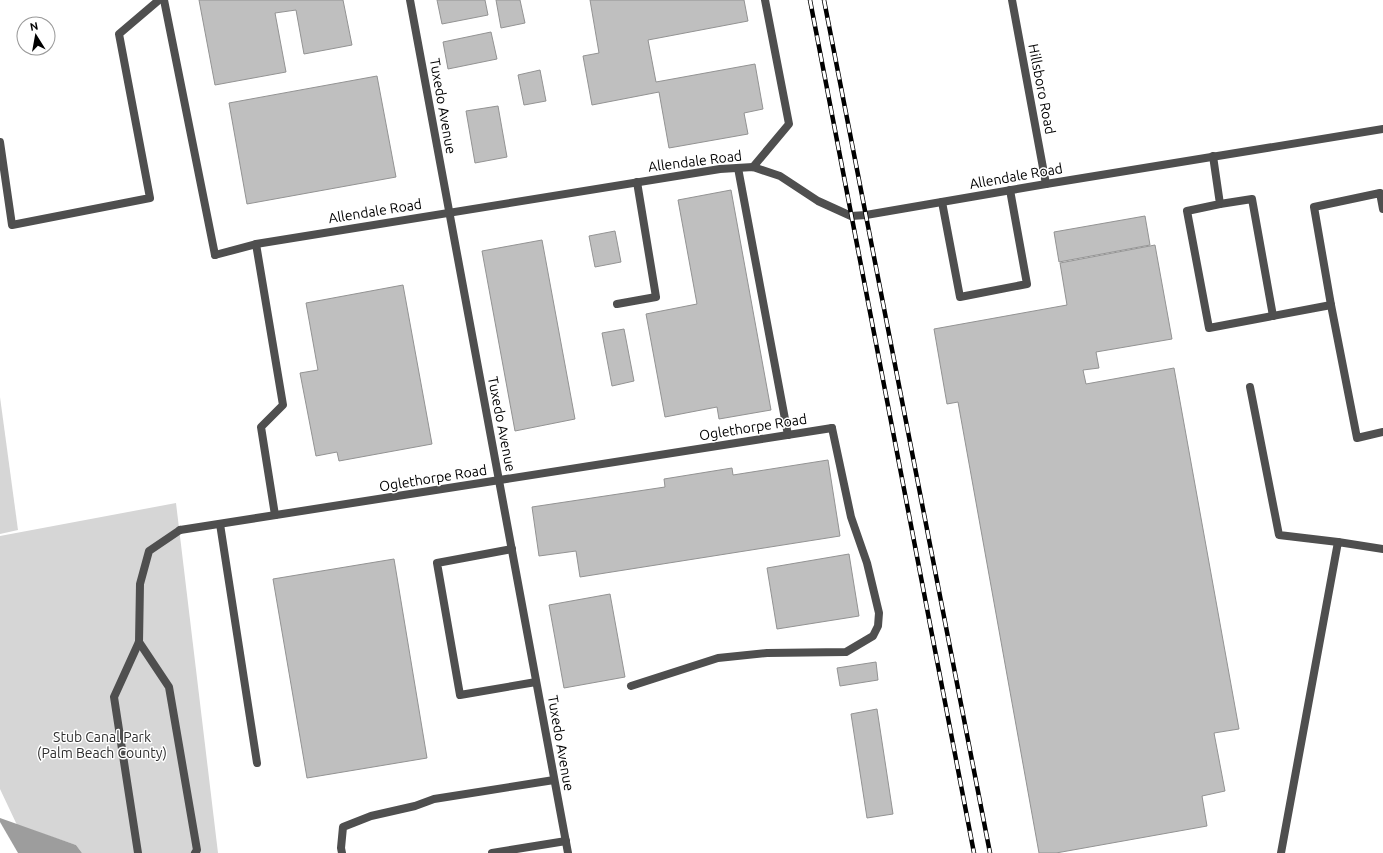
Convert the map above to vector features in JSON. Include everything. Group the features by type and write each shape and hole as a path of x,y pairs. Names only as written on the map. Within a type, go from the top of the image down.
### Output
{"street":[{"path":"0,142 12,225 150,198 119,34 159,0"},
{"name":"Allendale Road","path":"164,0 215,255 256,244 720,169 753,167 780,176 818,201 851,216 866,215 1213,156 1383,129"},
{"name":"Tuxedo Avenue","path":"410,0 568,853"},
{"path":"753,167 789,124 765,0"},
{"name":"Hillsboro Road","path":"1012,0 1046,184"},
{"path":"1213,156 1220,204"},
{"path":"738,168 788,435"},
{"path":"617,304 656,297 637,182"},
{"path":"942,202 960,297 1027,284 1010,190"},
{"path":"1383,209 1380,193 1314,207 1331,305 1357,438 1383,432"},
{"path":"1273,316 1252,199 1187,210 1209,328 1273,316 1331,305"},
{"path":"256,244 283,405 261,427 275,515"},
{"path":"1250,386 1279,535 1383,549"},
{"name":"Oglethorpe Road","path":"139,642 140,584 149,551 180,530 832,428 851,516 867,563 879,613 878,626 873,636 846,652 767,653 718,658 631,686"},
{"path":"220,524 256,763"},
{"path":"1281,853 1338,542"},
{"path":"512,550 438,563 460,695 536,682"},
{"path":"138,853 114,697 139,642"},
{"path":"139,642 169,687 197,850 195,853"},
{"path":"342,853 340,848 343,827 371,816 415,806 434,799 554,780"},
{"path":"492,853 566,841"}],"green space":[{"path":"0,397 18,530 0,534"},
{"name":"Stub Canal Park (Palm Beach County)","path":"176,503 218,853 82,853 76,845 17,825 0,789 0,536"}],"shaded area":[{"path":"0,818 76,845 82,853 18,853 0,822"}],"building":[{"path":"199,0 343,0 352,45 304,54 296,10 275,13 286,72 215,85"},
{"path":"437,0 485,0 488,15 442,24"},
{"path":"496,0 520,0 525,23 501,28"},
{"path":"590,0 744,0 748,21 648,40 656,82 755,64 763,109 744,113 748,134 669,148 659,92 592,105 583,56 599,53"},
{"path":"491,32 497,59 448,69 443,42"},
{"path":"540,70 546,101 524,105 518,75"},
{"path":"377,76 396,177 247,204 229,103"},
{"path":"498,106 507,157 475,163 466,111"},
{"path":"731,190 771,410 719,419 717,407 665,417 646,314 697,304 678,200"},
{"path":"1145,216 1150,245 1059,262 1054,232"},
{"path":"615,231 621,262 595,267 589,236"},
{"path":"542,240 575,419 515,431 482,251"},
{"path":"1155,245 1172,339 1096,352 1099,368 1083,370 1086,384 1174,368 1239,729 1214,733 1225,791 1202,796 1207,826 1056,853 1039,853 958,402 947,404 934,329 1067,305 1060,263"},
{"path":"403,285 432,444 339,461 337,452 316,456 300,373 318,370 306,303"},
{"path":"624,329 634,381 612,386 602,333"},
{"path":"828,460 840,536 580,577 576,551 539,556 532,507 665,487 664,479 732,468 733,475"},
{"path":"849,554 859,616 777,629 767,568"},
{"path":"394,559 427,758 307,778 273,579"},
{"path":"610,594 625,677 564,688 549,605"},
{"path":"876,662 878,680 840,686 837,668"},
{"path":"877,709 893,814 867,818 851,714"}],"railway":[{"path":"810,0 974,853"},
{"path":"824,0 990,853"}]}
